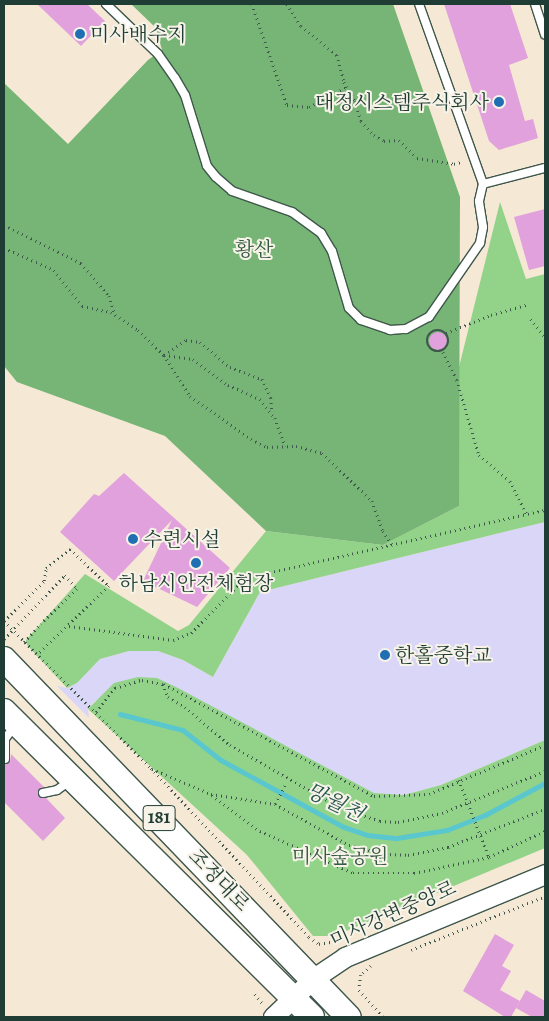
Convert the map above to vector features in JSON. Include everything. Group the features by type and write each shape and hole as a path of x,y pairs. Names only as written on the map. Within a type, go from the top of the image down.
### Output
{"main road":[{"name":"조정대로","path":"4,659 314,978 349,1017"},
{"name":"조정대로","path":"10,717 293,996 312,1017"}],"street":[{"name":"미사강변중앙로","path":"272,1017 314,978 346,957 545,874"}],"lane":[{"path":"106,4 158,54 175,78 185,95 207,166 216,177 232,191 292,212 321,233 332,251 349,308 361,320 390,330 406,329 429,317 480,243 483,227 479,201 483,184 419,4"},
{"path":"535,4 545,34"},
{"path":"483,184 545,168"},
{"path":"5,759 5,739 10,717"},
{"path":"43,793 57,790 73,779"}],"path":[{"path":"252,4 287,105 309,107 346,86"},
{"path":"287,4 305,30 334,51 346,86 355,101 362,123 377,138 402,142 417,158 454,164 461,162"},
{"path":"4,225 52,246 81,263 109,296 116,315"},
{"path":"4,248 54,270 82,306 116,315 138,330 164,355 177,378 196,401 262,445 316,450 326,456 372,501 383,531 393,546"},
{"path":"443,352 434,352 427,342 435,331 446,333 491,315 527,305"},
{"path":"531,319 545,337"},
{"path":"443,352 449,344 446,333"},
{"path":"164,355 186,340 200,342 230,367 262,379 272,398 272,412 284,446"},
{"path":"443,352 457,380 479,455 510,481 527,514"},
{"path":"164,355 186,357 199,362 228,385 260,399 272,412"},
{"path":"69,626 173,640 191,633 245,578 393,546 545,510"},
{"path":"37,655 109,586 70,549 46,568 44,581 4,621 24,642 37,655 96,712 151,768 309,937 319,944 333,942"},
{"path":"4,638 65,576 77,588 24,642"},
{"path":"96,712 115,688 142,680 163,684 374,796 429,794 545,744"},
{"path":"163,684 168,697 185,707 230,745 362,817 398,822 442,813 545,771"},
{"path":"151,768 211,794 260,831 353,873 414,873 489,857 545,831"},
{"path":"459,780 475,827 489,857"},
{"path":"275,804 286,783"},
{"path":"211,794 275,804 349,845 385,854 427,852 479,836 545,809"},
{"path":"403,953 545,896"},
{"path":"376,964 364,970 358,985 362,994 383,1017"}],"shaded area":[{"name":"한홀중학교","path":"545,522 545,740 441,785 404,795 374,793 157,678 95,701 88,709 89,718 57,686 67,688 77,683 100,659 129,651 158,651 183,660 213,677 260,592"}],"green space":[{"name":"황산","path":"131,4 393,4 460,197 459,506 383,545 266,531 165,436 17,382 4,366 4,83 68,144 148,60 162,50 156,28"},
{"path":"500,202 526,279 545,274 545,522 260,592 213,677 183,660 158,651 129,651 100,659 77,683 67,688 27,645 26,640 85,574 178,631 189,625 266,531 383,545 459,506 459,367"},
{"name":"미사숲공원","path":"138,677 157,678 178,688 374,793 404,795 441,785 545,740 545,848 334,936 313,936 247,855 88,709 114,683"}],"building":[{"name":"미사배수지","path":"37,4 87,4 105,21 81,46"},
{"path":"444,4 510,4 528,58 509,65 525,121 533,119 538,138 499,150 489,141"},
{"path":"545,209 545,266 529,270 514,217"},
{"path":"438,332 444,335 447,341 444,347 438,350 432,347 429,341 432,335"},
{"name":"수련시설","path":"124,473 230,568 197,607 143,581 172,520 114,581 60,532 94,494 99,496"},
{"path":"11,754 44,787 38,791 39,796 46,798 65,818 43,841 4,802 4,764 10,762"},
{"path":"495,934 514,945 502,966 511,971 500,990 520,1001 511,1017 505,1017 463,991"},
{"path":"526,990 545,1001 545,1017 532,1017 516,1008"}],"waterway":[{"name":"망월천","path":"120,714 183,730 221,760 344,827 367,835 397,838 447,830 485,815 545,783"}],"place":[{"name":"미사배수지","path":"80,34"},
{"name":"대정시스템주식회사","path":"499,102"},
{"name":"수련시설","path":"133,539"},
{"name":"하남시안전체험장","path":"196,563"},
{"name":"한홀중학교","path":"385,655"}]}
